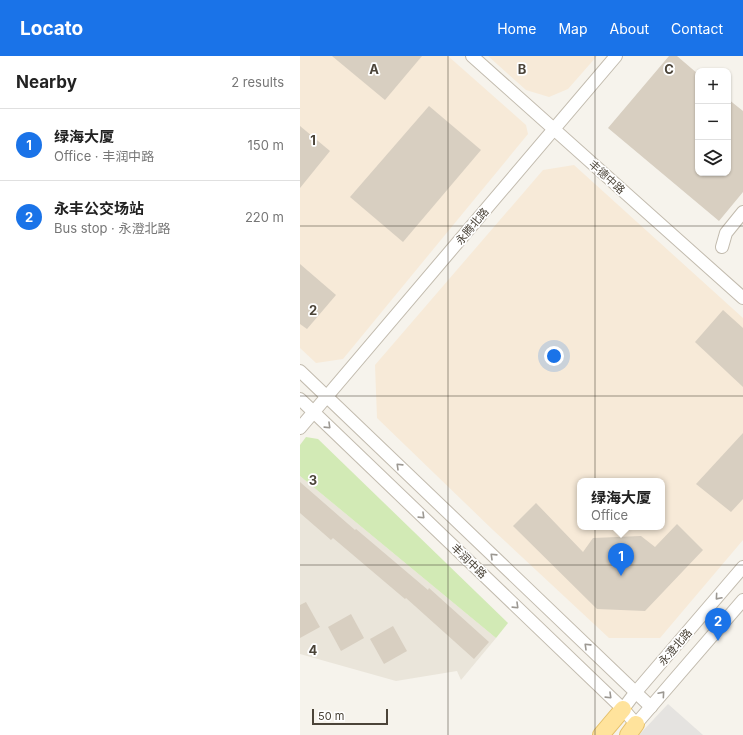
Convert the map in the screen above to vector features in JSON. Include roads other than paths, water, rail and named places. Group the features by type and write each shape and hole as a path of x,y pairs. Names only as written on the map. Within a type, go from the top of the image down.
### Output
{"main road":[{"path":"601,735 623,709"}],"street":[{"name":"丰德中路","path":"472,56 743,298"},
{"name":"永腾北路","path":"300,428 616,56"},
{"path":"722,247 726,233 743,212"},
{"name":"丰润中路","path":"300,371 651,707"},
{"name":"丰润中路","path":"300,399 623,709 632,729"},
{"name":"永澄北路","path":"623,709 743,567"},
{"name":"永澄北路","path":"632,729 743,600"}],"place":[{"name":"绿海大厦","path":"621,576"},
{"name":"永丰公交场站","path":"718,641"}]}
